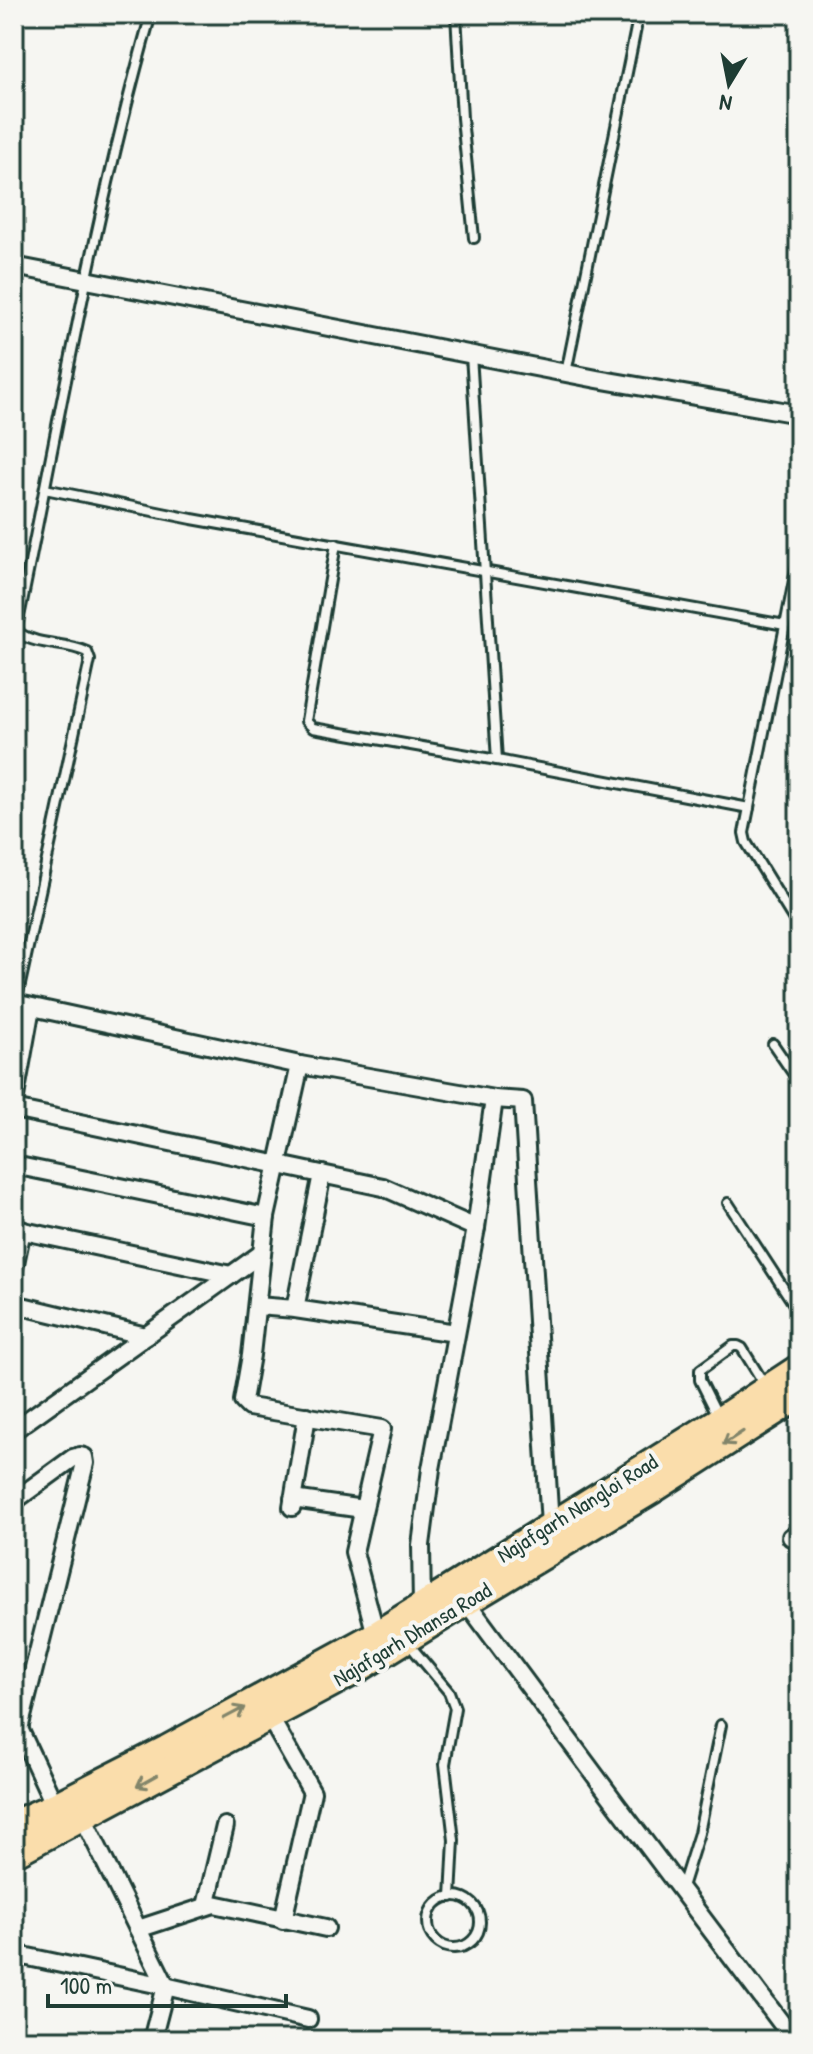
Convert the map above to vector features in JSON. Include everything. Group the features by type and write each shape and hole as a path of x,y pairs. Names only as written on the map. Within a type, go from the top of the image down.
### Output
{"main road":[{"name":"Najafgarh Nangloi Road","path":"14,1824 70,1806 167,1749 376,1635 428,1614 460,1594 550,1525 678,1460 720,1420 782,1393 799,1368"},
{"name":"Najafgarh Dhansa Road","path":"460,1594 782,1393"},
{"name":"Najafgarh Dhansa Road","path":"14,1853 70,1806 269,1716 353,1672 405,1640 428,1614"}],"street":[{"path":"14,266 566,373 799,414"},
{"path":"14,1102 20,1004 300,1065 494,1099 523,1101 550,1525"},
{"path":"300,1065 266,1217 243,1401 249,1407 382,1429 354,1552 376,1635"},
{"path":"428,1614 421,1545 431,1469 476,1228 494,1099"},
{"path":"14,1109 383,1187 476,1228"},
{"path":"14,1165 266,1217"},
{"path":"295,1309 322,1174"},
{"path":"14,1268 18,1230 231,1275"},
{"path":"14,1430 262,1253"},
{"path":"14,1304 146,1336"},
{"path":"257,1306 456,1333"},
{"path":"307,1416 292,1503 363,1509"},
{"path":"14,1501 73,1458 84,1457 17,1724 70,1806 138,1929 165,1986 152,2040"},
{"path":"460,1594 794,2040"},
{"path":"269,1716 312,1792 283,1920"},
{"path":"206,1906 225,1826"},
{"path":"138,1929 219,1904 326,1928"},
{"path":"14,1954 308,2019"}],"lane":[{"path":"20,1004 90,660 87,652 77,647 20,634 17,627 19,592 45,489 86,281 151,14"},
{"path":"456,14 474,238"},
{"path":"566,373 636,28"},
{"path":"471,355 497,760"},
{"path":"45,489 192,519 785,625"},
{"path":"336,544 306,721 308,725 749,808"},
{"path":"799,555 745,838 799,928"},
{"path":"773,1044 799,1082"},
{"path":"728,1203 799,1312"},
{"path":"720,1420 700,1380 700,1370 733,1346 742,1348 782,1393"},
{"path":"405,1640 449,1692 455,1708 445,1764 454,1840 451,1897"},
{"path":"681,1890 699,1833 721,1725"},
{"path":"451,1897 465,1898 473,1904 479,1913 480,1923 472,1942 453,1949 434,1940 427,1921 436,1903 451,1897"}]}
